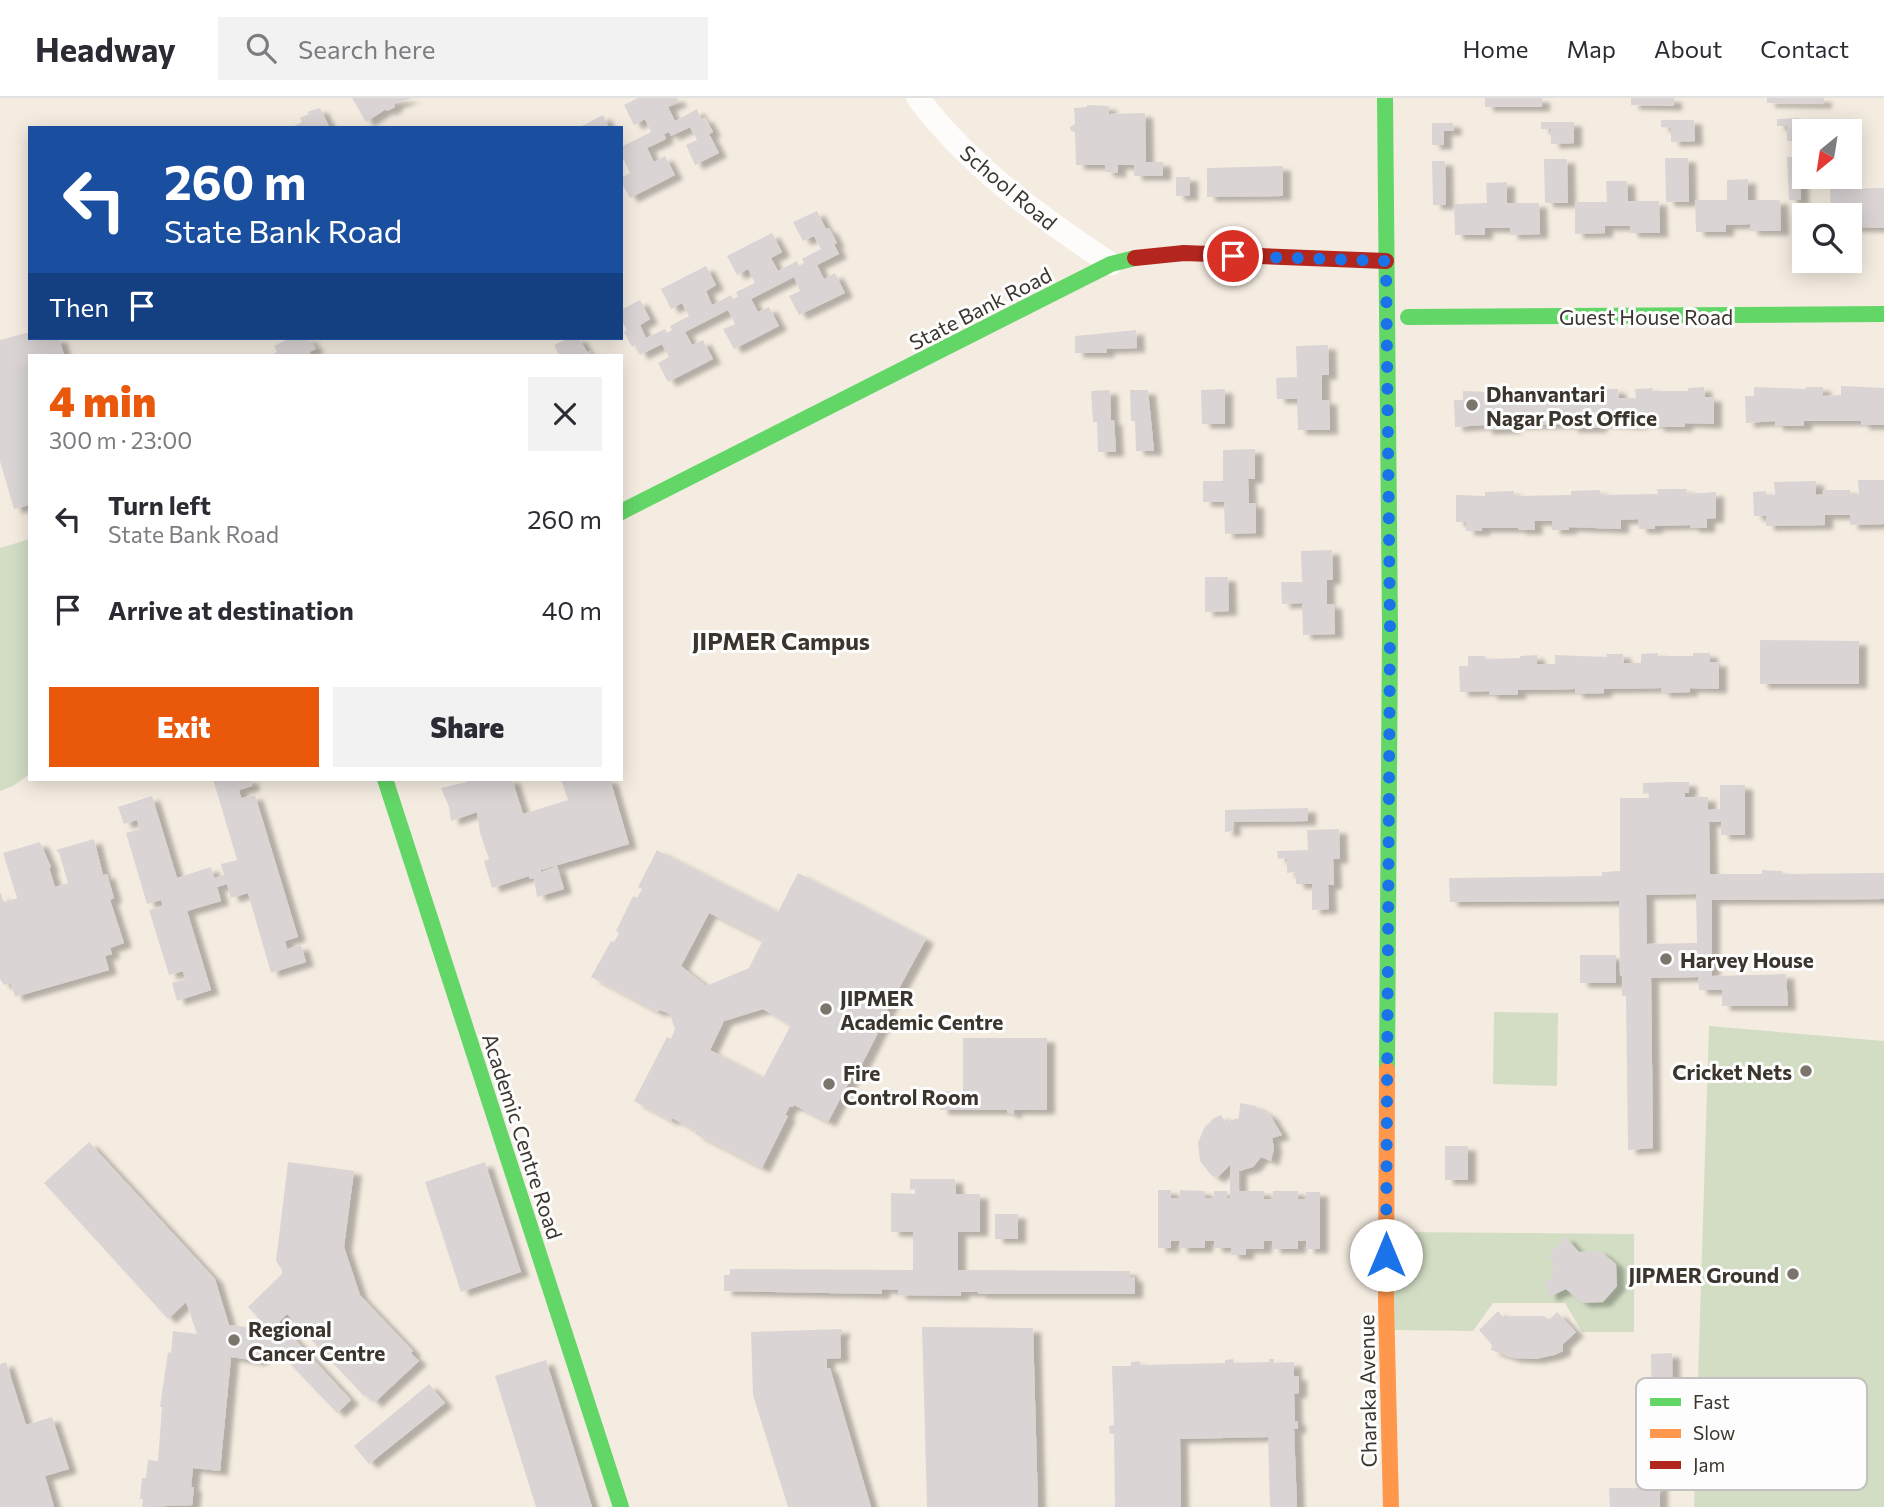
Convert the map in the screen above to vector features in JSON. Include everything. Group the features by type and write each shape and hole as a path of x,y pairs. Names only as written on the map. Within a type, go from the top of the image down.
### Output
{"street":[{"name":"School Road","path":"918,98 946,132 1004,187 1037,215 1111,264"},
{"name":"Charaka Avenue","path":"1385,98 1390,628 1386,1302 1391,1507"},
{"name":"State Bank Road","path":"623,511 1111,264 1155,254 1184,253 1386,261"},
{"name":"Guest House Road","path":"1387,305 1409,317 1884,314"},
{"path":"1387,332 1409,317"},
{"name":"Academic Centre Road","path":"386,781 621,1507"}],"green space":[{"path":"28,540 28,775 0,791 0,548"},
{"path":"1494,1012 1558,1013 1557,1086 1493,1084"},
{"name":"JIPMER Ground","path":"1709,1026 1884,1041 1884,1507 1694,1507 1695,1490 1867,1490 1867,1378 1698,1378"},
{"path":"1394,1232 1634,1234 1634,1332 1582,1332 1565,1303 1493,1303 1473,1331 1394,1330"}],"building":[{"path":"352,98 412,98 394,104 395,107 387,111 386,109 366,122"},
{"path":"638,98 677,98 679,102 668,107 675,121 697,109 701,119 705,117 713,132 709,134 719,153 695,165 686,145 697,140 690,127 671,136 669,132 664,134 666,139 647,148 654,162 665,156 675,175 630,198 623,186 623,177 630,173 623,160 623,146 651,132 645,119 634,125 624,105"},
{"path":"1485,98 1542,98 1542,107 1485,107"},
{"path":"1631,98 1674,98 1674,106 1631,105"},
{"path":"1767,98 1824,98 1824,104 1767,103"},
{"path":"1087,105 1109,106 1109,114 1145,113 1146,162 1163,162 1163,176 1134,176 1134,165 1118,165 1118,173 1105,172 1105,165 1076,165 1075,132 1071,131 1070,127 1075,124 1074,108"},
{"path":"320,108 329,126 294,126 302,122 300,118 309,114 307,112"},
{"path":"603,115 608,126 582,126"},
{"path":"1799,118 1792,119 1792,141 1787,141 1787,126 1777,126 1777,119"},
{"path":"1661,120 1694,120 1695,141 1671,142 1671,128 1661,127"},
{"path":"1541,122 1574,122 1574,143 1551,144 1551,129 1541,129"},
{"path":"1432,123 1453,123 1454,131 1444,131 1444,145 1432,145"},
{"path":"1787,157 1792,157 1792,189 1801,189 1801,200 1789,200"},
{"path":"1665,158 1688,158 1689,202 1666,202"},
{"path":"1544,159 1567,159 1568,203 1545,203"},
{"path":"1432,161 1445,161 1446,205 1433,205"},
{"path":"1283,166 1283,196 1207,197 1207,168"},
{"path":"1176,177 1190,177 1190,196 1176,196"},
{"path":"1748,179 1748,200 1780,200 1781,231 1750,231 1750,224 1726,225 1726,232 1696,232 1695,200 1727,200 1727,180"},
{"path":"1606,181 1627,181 1628,201 1659,201 1660,233 1630,233 1630,226 1605,226 1605,233 1575,234 1575,202 1607,202"},
{"path":"1507,182 1507,203 1539,203 1540,234 1510,235 1510,228 1485,228 1485,235 1455,235 1454,204 1487,203 1486,183"},
{"path":"1884,188 1884,228 1862,227 1862,203 1831,203 1830,189"},
{"path":"817,211 837,243 834,244 839,254 817,265 824,279 835,273 845,293 799,315 789,296 800,291 794,277 751,299 758,312 769,307 779,326 734,349 723,329 735,324 728,310 685,332 692,345 703,340 713,359 668,382 658,363 669,357 662,344 640,355 635,345 632,347 624,332 627,330 623,323 623,309 640,300 650,319 640,325 646,338 665,329 667,333 672,330 670,326 689,316 682,303 671,309 661,289 706,266 716,285 706,291 712,305 731,295 733,299 738,297 736,292 755,283 748,269 737,275 727,256 772,233 782,252 771,258 778,271 797,261 799,266 804,263 802,259 821,249 814,236 803,241 793,222"},
{"path":"1136,330 1137,348 1106,349 1107,353 1075,353 1075,336"},
{"path":"28,333 28,340 60,340 64,354 28,354 28,506 14,509 0,461 0,340"},
{"path":"286,340 310,340 309,343 312,342 316,349 309,352 310,354 273,354 277,352 274,346"},
{"path":"565,340 580,340 587,352 590,351 592,354 558,354 554,345"},
{"path":"1328,345 1329,375 1322,375 1322,400 1329,400 1330,430 1298,430 1297,399 1277,399 1276,378 1297,377 1296,346"},
{"path":"1841,386 1884,388 1884,425 1861,425 1861,421 1804,421 1804,426 1775,426 1775,421 1746,423 1745,396 1754,396 1754,387 1823,387 1823,396 1841,395"},
{"path":"1704,387 1705,397 1714,397 1714,424 1685,423 1685,427 1656,427 1656,423 1599,423 1599,428 1570,428 1570,424 1513,425 1513,429 1484,430 1484,425 1455,427 1454,400 1463,400 1463,391 1515,393 1515,390 1532,390 1532,399 1550,399 1549,390 1601,392 1601,389 1618,389 1619,398 1636,398 1635,389 1688,391 1688,388"},
{"path":"1225,389 1225,424 1202,424 1201,390"},
{"path":"1110,390 1116,452 1098,452 1097,422 1093,422 1091,391"},
{"path":"1130,390 1148,390 1154,451 1136,451"},
{"path":"1255,449 1255,479 1248,479 1249,503 1256,503 1256,533 1225,534 1224,502 1203,502 1203,481 1223,481 1223,450"},
{"path":"1858,480 1884,480 1884,524 1850,525 1850,515 1825,515 1825,525 1766,526 1766,516 1754,516 1753,492 1766,491 1766,495 1775,495 1774,482 1816,481 1816,495 1824,494 1823,490 1850,490 1850,494 1859,494"},
{"path":"1657,489 1687,489 1686,494 1716,492 1716,518 1707,519 1707,528 1691,528 1690,525 1655,526 1655,529 1639,529 1638,519 1621,520 1621,529 1569,527 1569,530 1552,530 1552,521 1534,521 1535,530 1482,528 1482,531 1466,531 1466,522 1456,522 1456,495 1485,496 1485,492 1514,491 1514,496 1571,495 1571,491 1600,490 1600,495 1658,494"},
{"path":"1332,550 1333,580 1327,580 1327,604 1334,604 1335,634 1303,635 1302,603 1282,604 1281,582 1302,582 1301,551"},
{"path":"1205,577 1228,577 1229,611 1205,612"},
{"path":"1760,640 1859,641 1859,684 1760,684"},
{"path":"1658,653 1658,656 1693,656 1693,653 1710,653 1710,662 1719,662 1719,689 1690,688 1690,692 1662,693 1661,688 1604,689 1604,693 1575,694 1575,689 1518,690 1518,695 1489,695 1489,691 1460,692 1459,666 1468,666 1468,656 1485,656 1485,659 1537,655 1537,664 1555,664 1555,655 1607,657 1606,654 1623,654 1624,663 1641,663 1641,654"},
{"path":"214,781 251,781 252,786 239,790 241,798 255,795 298,937 285,941 287,949 301,945 306,962 271,973 248,893 231,898 227,884 217,887 221,901 187,911 211,990 177,1001 172,983 185,979 183,971 169,975 149,910 163,906 161,900 147,904 126,833 140,829 137,820 124,824 118,807 152,796 177,878 211,867 214,878 224,875 221,864 237,860"},
{"path":"513,781 523,814 568,800 562,781 611,781 629,844 541,870 557,866 564,889 537,897 534,878 530,879 529,876 492,888 484,861 489,859 480,833 477,812 451,821 449,807 441,788 467,782"},
{"name":"Harvey House","path":"1689,782 1689,793 1685,793 1685,797 1708,797 1708,810 1720,809 1720,785 1745,785 1745,835 1721,835 1721,822 1709,822 1710,874 1762,874 1762,870 1782,871 1783,874 1884,873 1884,899 1712,900 1712,976 1786,974 1788,1006 1722,1006 1722,990 1699,990 1698,977 1651,978 1653,1148 1628,1150 1626,996 1622,996 1620,976 1619,901 1450,902 1449,878 1602,876 1602,872 1620,871 1620,798 1649,798 1649,793 1643,794 1643,783","holes":["1696,894 1697,943 1647,944 1646,895"]},
{"path":"1308,808 1308,821 1232,822 1233,831 1225,832 1225,810"},
{"path":"1339,829 1340,859 1333,859 1334,885 1328,885 1329,909 1312,910 1312,884 1296,884 1295,872 1287,873 1287,858 1278,859 1277,851 1308,850 1307,830"},
{"path":"94,839 103,875 107,874 114,898 110,900 124,943 110,948 112,954 105,956 109,970 15,997 11,983 4,985 0,979 0,892 4,902 17,898 3,853 40,842 51,867 49,868 55,887 68,883 56,850"},
{"name":"JIPMER Academic Centre","path":"657,850 778,912 798,873 926,939 885,1014 887,1015 861,1066 858,1065 828,1122 794,1105 790,1106 785,1115 788,1116 762,1168 695,1134 696,1131 672,1118 671,1121 634,1101 667,1037 671,1039 675,1029 670,1014 660,1010 657,1012 591,977 611,941 614,942 619,933 616,931 633,896 637,898 642,889 638,887","holes":["709,913 763,940 749,968 706,986 681,966","763,1009 791,1025 763,1078 710,1050 724,1021"]},
{"path":"1580,955 1616,955 1616,983 1580,983"},
{"path":"963,1038 1047,1038 1047,1110 1014,1110 1014,1114 1008,1113 1007,1110 940,1110 940,1091 963,1092"},
{"path":"1240,1103 1255,1106 1270,1115 1282,1135 1272,1138 1274,1148 1271,1161 1261,1157 1253,1167 1239,1171 1239,1191 1264,1191 1264,1199 1272,1199 1273,1191 1298,1191 1298,1199 1306,1199 1306,1192 1320,1192 1320,1249 1306,1249 1306,1241 1298,1241 1298,1249 1272,1249 1272,1241 1264,1241 1264,1249 1246,1249 1246,1255 1231,1255 1231,1248 1214,1248 1214,1241 1205,1241 1205,1248 1179,1248 1180,1241 1171,1241 1171,1248 1158,1248 1158,1190 1171,1190 1171,1198 1180,1198 1180,1190 1205,1191 1205,1198 1214,1198 1214,1191 1227,1191 1227,1198 1230,1198 1230,1165 1217,1178 1211,1175 1200,1161 1198,1143 1204,1128 1214,1118 1221,1115 1225,1122 1239,1118"},
{"name":"Regional Cancer Centre","path":"89,1142 215,1279 229,1325 245,1327 255,1325 260,1320 248,1307 282,1274 276,1261 288,1162 354,1171 344,1247 360,1295 413,1351 411,1353 419,1361 374,1403 366,1394 364,1396 287,1314 279,1322 351,1400 337,1413 274,1347 258,1361 231,1357 220,1471 193,1468 192,1505 142,1507 142,1478 146,1478 148,1460 158,1461 160,1407 173,1331 197,1334 186,1302 168,1319 44,1183"},
{"path":"1445,1146 1468,1146 1468,1180 1445,1180"},
{"path":"485,1162 521,1272 461,1292 425,1182"},
{"path":"910,1179 955,1179 956,1194 980,1194 980,1232 958,1232 958,1270 1130,1271 1130,1277 1135,1277 1135,1294 961,1292 961,1296 898,1295 898,1290 882,1289 882,1294 724,1291 724,1275 730,1275 730,1269 913,1270 913,1232 891,1232 891,1193 915,1194 915,1189 910,1190"},
{"path":"995,1214 1018,1214 1018,1239 995,1239"},
{"path":"1565,1236 1579,1252 1600,1251 1616,1264 1617,1286 1603,1302 1582,1303 1566,1289 1549,1297 1545,1282 1551,1280 1554,1261 1548,1257"},
{"path":"1498,1311 1505,1319 1510,1316 1544,1316 1549,1320 1557,1312 1576,1332 1563,1344 1563,1351 1554,1355 1536,1359 1513,1358 1491,1350 1492,1345 1479,1330"},
{"path":"922,1327 1033,1328 1038,1507 927,1507"},
{"path":"842,1329 841,1358 827,1359 827,1368 830,1368 871,1507 788,1507 753,1395 751,1332"},
{"path":"1672,1353 1672,1378 1651,1378 1651,1354"},
{"path":"1233,1359 1234,1363 1269,1362 1269,1359 1274,1359 1274,1363 1294,1362 1294,1376 1299,1376 1299,1393 1294,1394 1295,1421 1298,1421 1298,1429 1294,1429 1297,1507 1270,1507 1268,1437 1180,1439 1181,1507 1115,1507 1114,1434 1110,1434 1109,1426 1114,1425 1112,1366 1131,1366 1131,1362 1139,1361 1141,1365 1225,1363 1225,1360"},
{"path":"546,1360 592,1507 536,1507 495,1376"},
{"path":"6,1362 26,1425 52,1417 69,1469 45,1476 54,1507 0,1507 0,1364"},
{"path":"429,1384 445,1403 369,1464 354,1446"},
{"path":"1609,1488 1660,1490 1660,1507 1610,1507"}],"traffic: fast":[{"path":"1385,98 1390,628 1387,1070"},
{"path":"623,511 1111,264 1135,258"},
{"path":"1408,317 1884,314"},
{"path":"386,781 621,1507"}],"traffic: slow":[{"path":"1387,1070 1386,1302 1391,1507"}],"traffic: jam":[{"path":"1135,258 1184,253 1386,261"}],"place":[{"name":"Dhanvantari Nagar Post Office","path":"1472,405"},
{"name":"Harvey House","path":"1666,959"},
{"name":"JIPMER Academic Centre","path":"826,1009"},
{"name":"Cricket Nets","path":"1806,1071"},
{"name":"Fire Control Room","path":"829,1084"},
{"name":"JIPMER Ground","path":"1793,1274"},
{"name":"Regional Cancer Centre","path":"234,1340"}],"district":[{"name":"JIPMER Campus","path":"781,640"}],"route":[{"path":"1233,256 1386,261 1390,628 1386,1255"}]}
